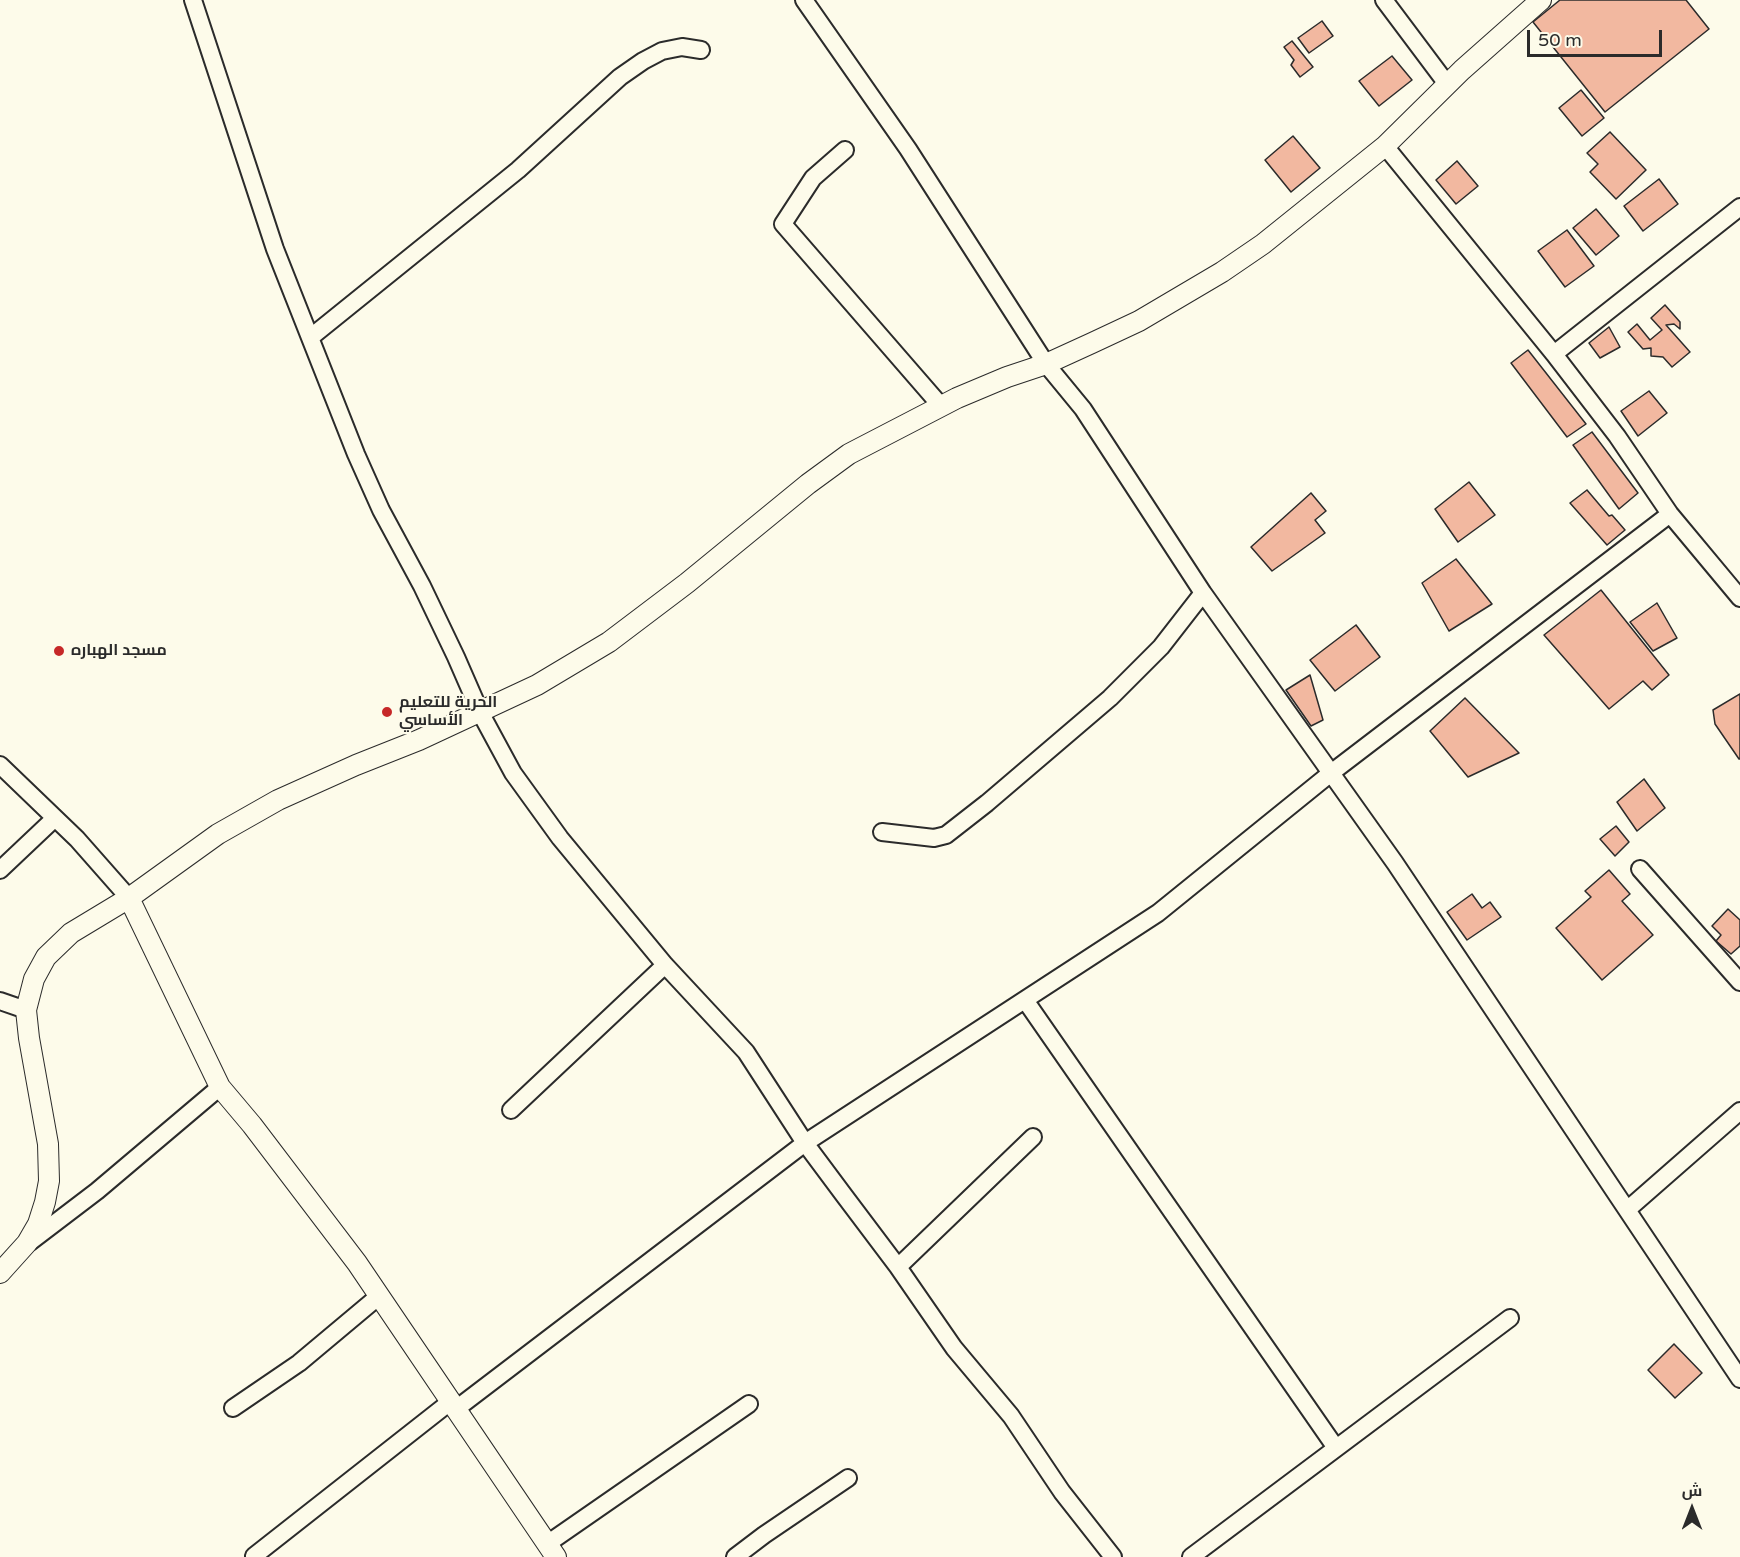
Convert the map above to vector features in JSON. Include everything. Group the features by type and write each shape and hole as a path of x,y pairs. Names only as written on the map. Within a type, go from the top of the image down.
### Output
{"street":[{"path":"193,0 275,249 329,388 373,492 432,607 480,712 519,782 561,838 665,965 746,1052 805,1143 898,1267 954,1348 1011,1416 1062,1492 1113,1557"},
{"path":"804,0 901,140 1046,364 1083,409 1203,593 1402,873 1740,1379"},
{"path":"1384,0 1447,84"},
{"path":"27,1243 38,1224 45,1202 50,1165 26,1010 34,979 46,957 71,933 129,898 218,834 278,800 537,685 609,642 849,454 941,406 1007,377 1046,364 1139,321 1222,272 1263,244 1385,146 1447,84 1541,0"},
{"path":"310,337 518,170 620,77 662,51 682,47 701,50"},
{"path":"1385,146 1554,354 1617,436 1670,514 1740,598"},
{"path":"845,150 813,178 783,224 941,406"},
{"path":"1554,354 1740,207"},
{"path":"254,1556 805,1143 1158,913 1331,773 1670,514"},
{"path":"882,832 934,838 946,835 1110,698 1161,647 1203,593"},
{"path":"1,766 76,839 129,898 220,1088 252,1125 343,1245 551,1550 749,1404"},
{"path":"0,870 55,818"},
{"path":"1640,869 1740,982"},
{"path":"511,1110 665,965"},
{"path":"1025,1000 1336,1448"},
{"path":"0,1001 26,1010"},
{"path":"0,1273 27,1243 97,1191 220,1088"},
{"path":"1627,1210 1740,1111"},
{"path":"898,1267 1033,1137"},
{"path":"233,1408 299,1363 379,1296"},
{"path":"1191,1557 1510,1318"},
{"path":"735,1557 764,1534 848,1478"}],"building":[{"path":"1560,0 1686,0 1709,29 1605,112 1533,22"},
{"path":"1322,21 1333,36 1309,53 1298,38"},
{"path":"1292,41 1313,67 1300,77 1291,65 1294,60 1284,47"},
{"path":"1392,56 1412,80 1379,106 1359,81"},
{"path":"1581,90 1604,118 1582,136 1559,108"},
{"path":"1610,132 1646,170 1616,199 1590,172 1598,164 1587,153"},
{"path":"1293,136 1320,168 1291,192 1265,160"},
{"path":"1457,161 1478,186 1456,204 1436,180"},
{"path":"1659,179 1678,204 1643,231 1624,206"},
{"path":"1596,209 1619,236 1596,255 1573,228"},
{"path":"1567,230 1594,266 1565,287 1538,251"},
{"path":"1665,305 1680,322 1680,329 1674,324 1666,325 1690,352 1672,367 1663,357 1651,356 1651,348 1643,349 1628,332 1637,324 1650,340 1662,330 1651,318"},
{"path":"1609,327 1620,347 1600,358 1589,343"},
{"path":"1528,350 1586,424 1567,437 1511,363"},
{"path":"1649,391 1667,413 1638,436 1621,411"},
{"path":"1592,432 1638,493 1619,509 1573,445"},
{"path":"1469,482 1495,515 1458,542 1435,509"},
{"path":"1587,490 1609,516 1612,515 1625,530 1607,545 1570,503"},
{"path":"1311,493 1326,511 1315,520 1325,533 1272,571 1251,547"},
{"path":"1456,559 1492,604 1449,631 1422,583"},
{"path":"1601,590 1669,675 1652,690 1643,681 1609,709 1544,635"},
{"path":"1657,603 1677,638 1653,651 1630,622"},
{"path":"1356,625 1380,657 1335,691 1310,660"},
{"path":"1310,675 1323,720 1311,726 1286,690"},
{"path":"1740,694 1739,759 1715,724 1713,710"},
{"path":"1465,698 1519,753 1468,777 1430,731"},
{"path":"1644,779 1665,808 1637,831 1617,802"},
{"path":"1616,826 1629,842 1615,856 1600,839"},
{"path":"1609,870 1630,894 1622,901 1653,935 1602,980 1556,928 1591,897 1585,891"},
{"path":"1472,894 1482,908 1490,902 1501,917 1467,940 1447,912"},
{"path":"1728,909 1740,920 1740,946 1731,954 1716,941 1721,935 1712,926"},
{"path":"1674,1344 1702,1373 1675,1398 1648,1370"}],"place":[{"name":"مسجد الهباره","path":"59,651"},
{"name":"الحرية للتعليم الأساسي","path":"387,712"}]}
